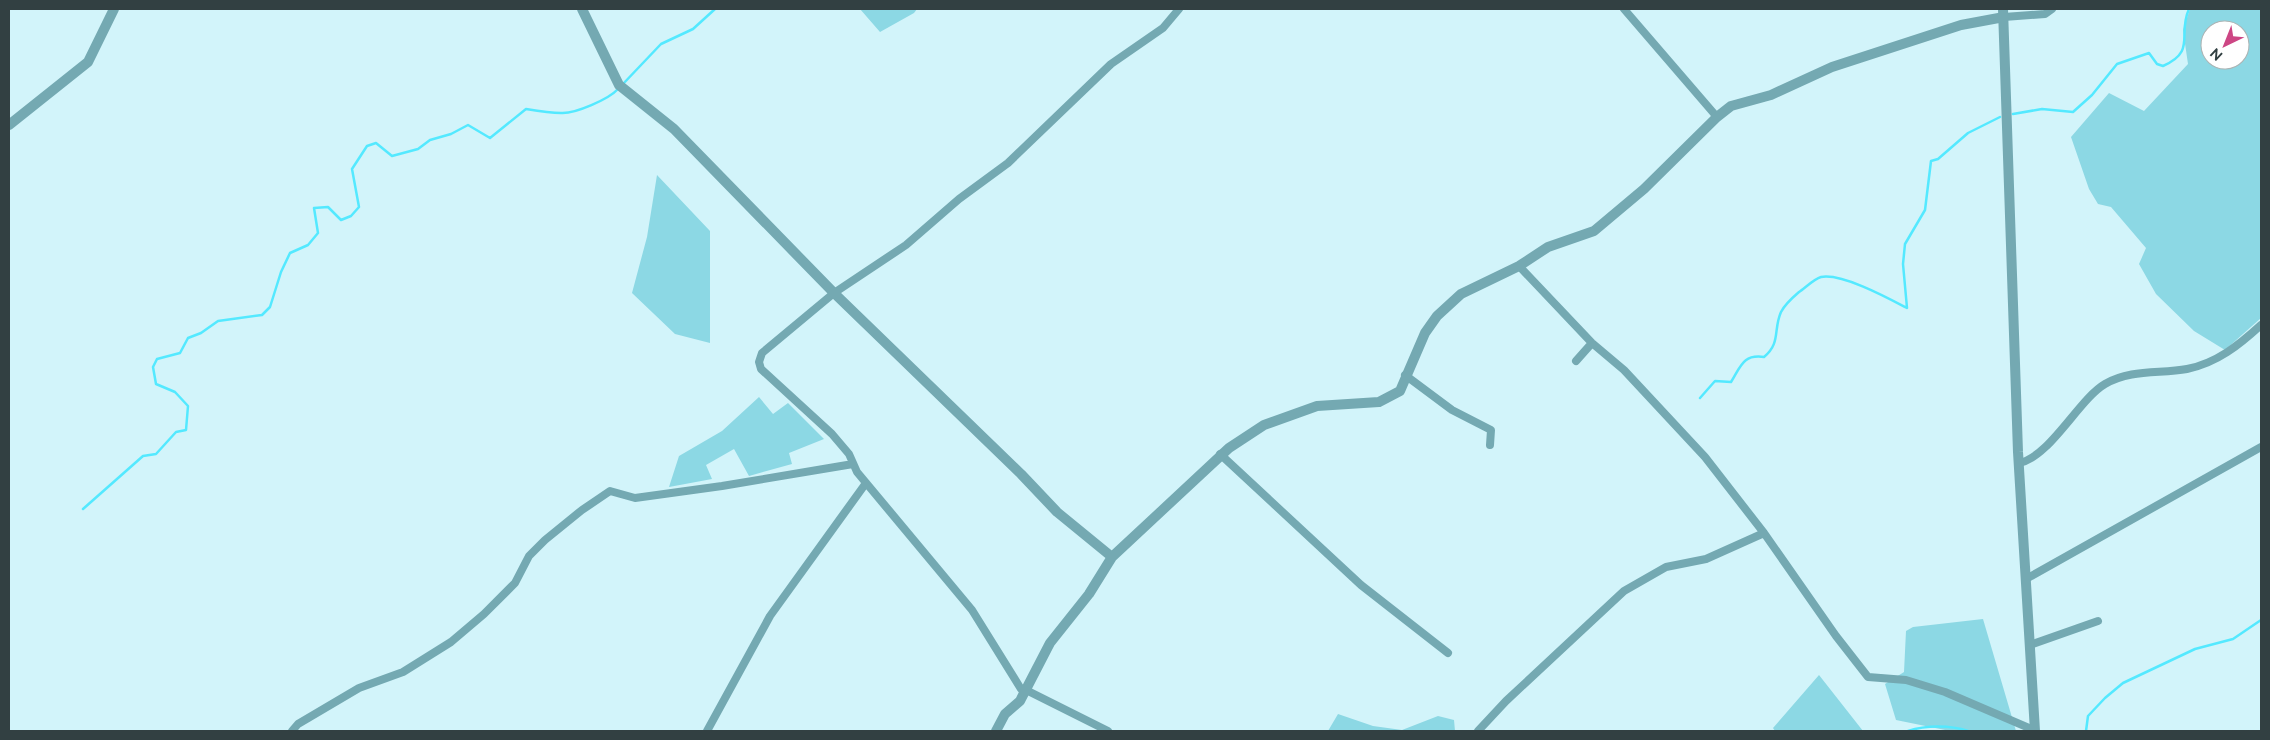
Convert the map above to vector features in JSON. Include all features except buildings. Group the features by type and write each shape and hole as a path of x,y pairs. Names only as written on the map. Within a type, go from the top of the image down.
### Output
{"street":[{"path":"9,125 88,62 114,9"},
{"path":"582,9 619,85 674,129 834,293 1021,474 1057,512 1112,557"},
{"path":"1108,731 1021,689 1013,679 972,610 866,483 849,454 832,434 762,369 758,362 762,353 834,293 906,245 959,199 1008,163 1111,64 1163,28 1179,9"},
{"path":"1624,9 1717,117"},
{"path":"996,731 1005,714 1020,701 1050,643 1089,594 1112,557 1220,454 1264,424 1317,406 1379,402 1400,391 1405,375 1425,333 1437,316 1461,294 1519,266 1548,247 1594,231 1644,189 1717,117 1731,106 1771,95 1832,68 1961,25 2003,13 2045,14 2052,9"},
{"path":"1519,266 1592,343 1624,370 1706,457 1764,533 1836,636 1868,677 1906,680 1945,692 2034,731 2019,462 2003,13"},
{"path":"2019,462 2028,461 2053,439 2102,385 2135,372 2189,368 2219,357 2230,352 2261,325"},
{"path":"1576,361 1592,343"},
{"path":"1405,375 1452,410 1492,430 1490,445"},
{"path":"2026,579 2261,447"},
{"path":"1220,454 1361,585 1448,653"},
{"path":"292,731 298,724 359,688 403,672 451,642 484,614 515,583 529,556 545,540 582,510 610,491 634,498 722,486 854,464"},
{"path":"707,731 770,616 866,483"},
{"path":"1478,731 1506,701 1624,591 1666,567 1706,558 1764,533"},
{"path":"2030,645 2098,621"}],"shaded area":[{"path":"860,9 917,9 914,13 880,32"},
{"path":"2190,9 2261,9 2261,318 2225,350 2194,331 2156,294 2139,264 2146,248 2111,207 2098,204 2089,189 2071,137 2109,93 2144,111 2188,64 2183,30"},
{"path":"657,175 710,231 710,343 675,334 632,293 647,237"},
{"path":"759,397 773,414 788,403 824,439 789,453 792,464 749,476 734,449 706,465 712,479 669,487 679,456 722,431"},
{"path":"1983,619 2016,731 1950,731 1896,720 1885,684 1904,672 1906,631 1913,627"},
{"path":"1819,675 1863,731 1775,731 1773,728"},
{"path":"1338,714 1373,726 1402,730 1438,716 1454,720 1455,731 1328,731"}],"waterway":[{"path":"622,85 661,44 693,29 715,9"},
{"path":"2013,114 2042,109 2073,112 2092,95 2117,64 2149,53 2157,64 2163,66 2180,54 2183,48 2186,18 2189,9"},
{"path":"83,509 143,456 156,454 176,432 186,430 188,406 175,392 156,384 153,367 157,359 180,353 188,338 201,333 218,321 262,315 270,307 281,272 290,253 308,245 318,233 314,208 328,207 341,220 351,216 359,207 352,169 367,146 376,143 392,156 418,149 430,140 451,134 468,125 490,138 526,109 567,113 600,101 618,89"},
{"path":"1700,398 1715,381 1731,382 1740,366 1747,359 1751,357 1764,357 1769,352 1775,341 1781,312 1796,294 1818,278 1830,277 1852,282 1907,308 1903,264 1905,244 1925,210 1931,161 1938,159 1968,133 2000,117"},
{"path":"2086,731 2088,716 2123,683 2195,649 2233,639 2261,620"},
{"path":"1908,731 1938,726 1968,731"}]}
